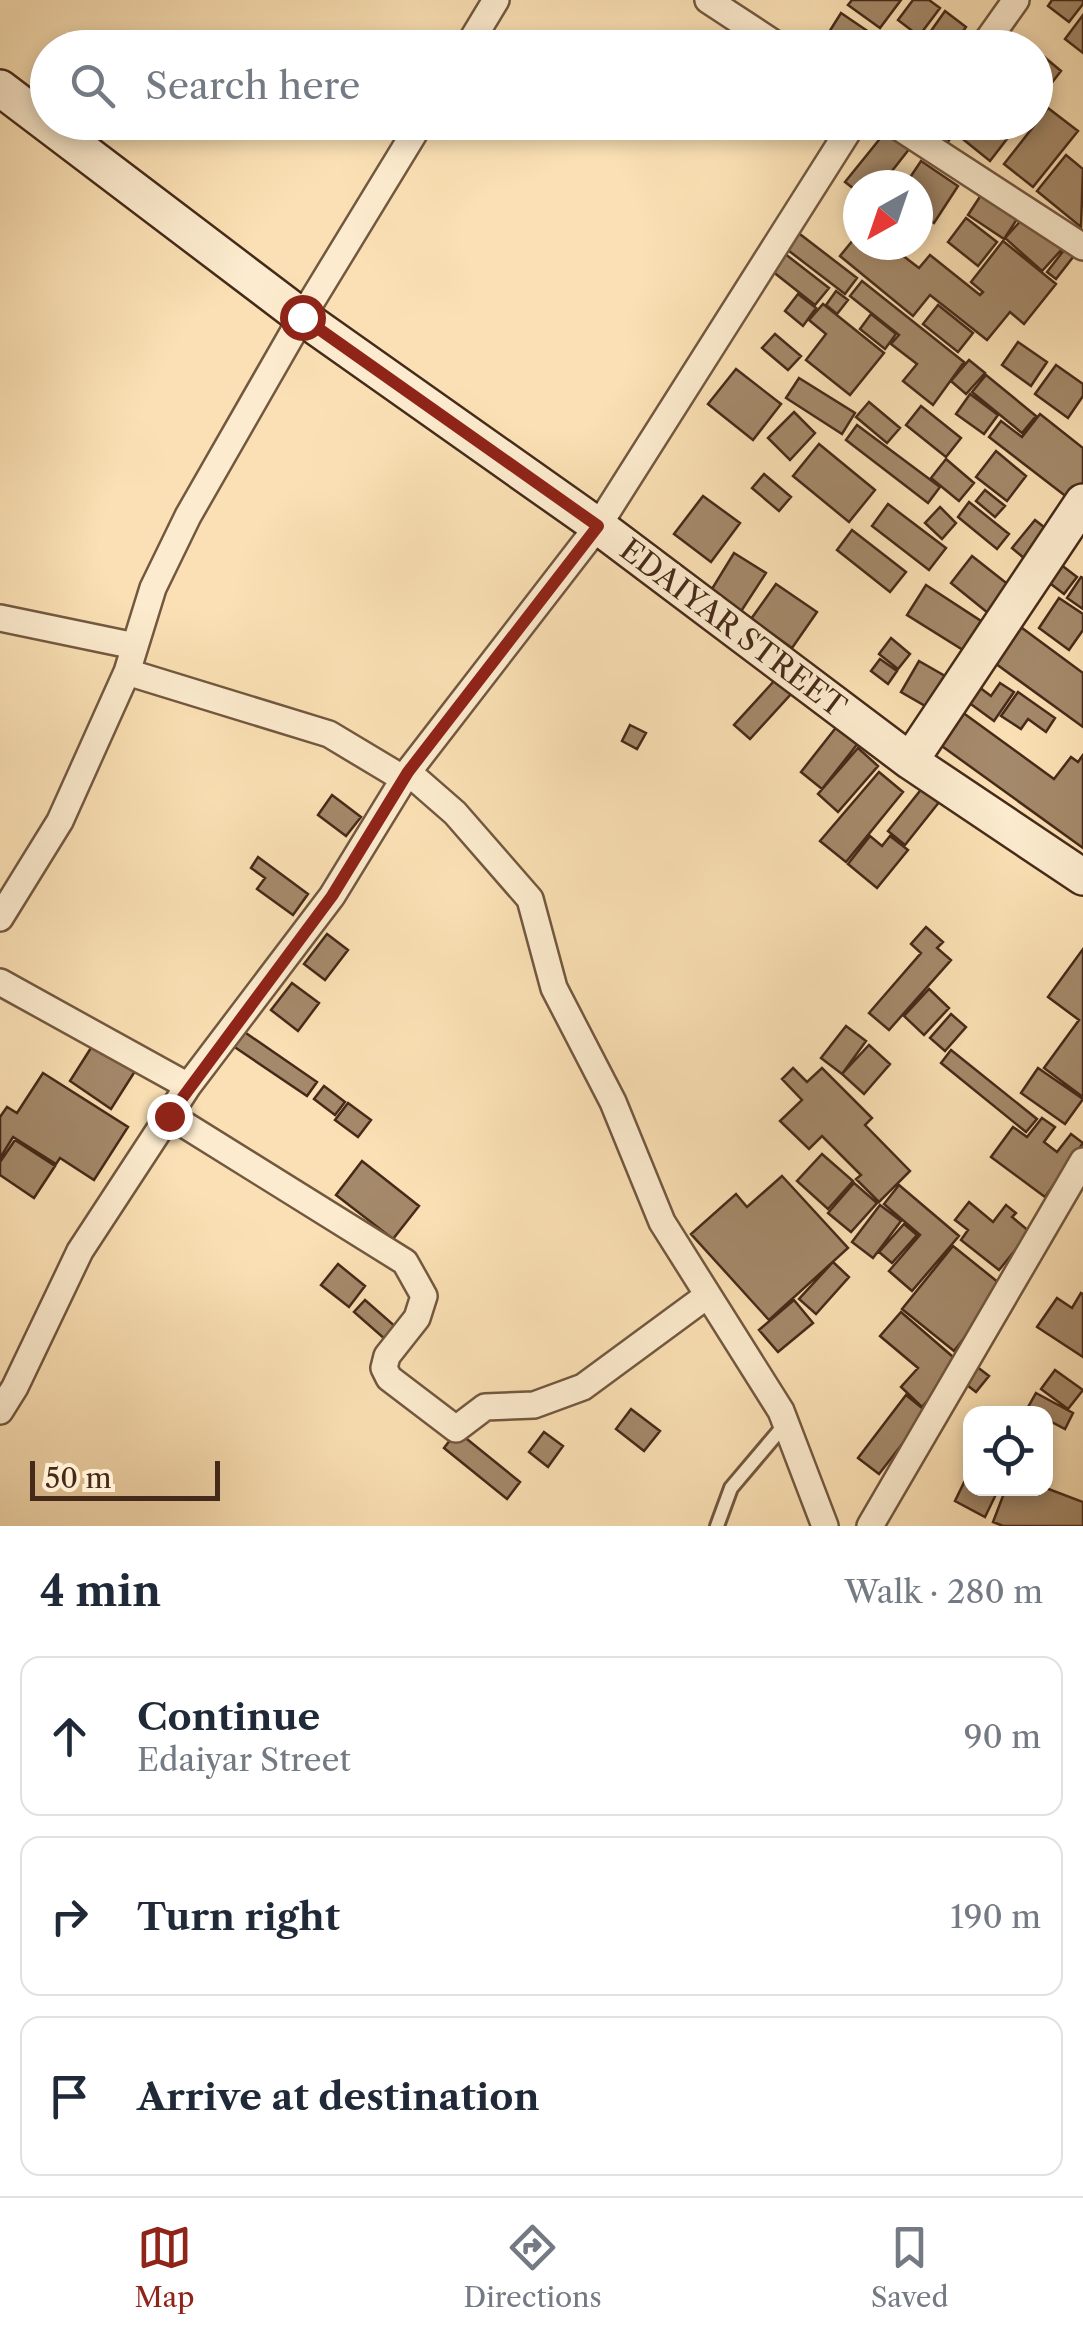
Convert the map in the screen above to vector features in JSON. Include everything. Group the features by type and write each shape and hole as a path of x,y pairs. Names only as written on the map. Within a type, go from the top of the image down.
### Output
{"street":[{"path":"478,30 496,0"},
{"path":"708,0 748,10 765,30"},
{"path":"995,30 1016,0"},
{"name":"EDAIYAR STREET","path":"3,97 30,117"},
{"name":"EDAIYAR STREET","path":"61,140 302,317 598,526 910,761 1083,877"},
{"path":"0,918 60,820 126,672 153,588 188,516 302,317 410,140"},
{"path":"0,1411 15,1388 80,1251 188,1086 332,896 406,775 598,526 843,140"},
{"path":"934,140 1083,247"},
{"path":"910,761 1083,502"},
{"path":"0,618 135,646"},
{"path":"126,672 329,734 406,775 455,813 530,898 554,988 612,1102 662,1222 786,1423 826,1526"},
{"path":"0,982 188,1086"},
{"path":"169,1116 405,1262 424,1296 417,1318 387,1356 384,1368 389,1378 456,1429 484,1407 534,1405 583,1387 708,1295"},
{"path":"870,1526 1083,1161"}],"lane":[{"path":"718,1526 731,1488 786,1423"}],"building":[{"path":"852,0 901,0 880,28 848,5"},
{"path":"913,0 929,0 940,8 924,30 911,30 898,20"},
{"path":"1052,0 1083,0 1083,4 1069,22 1048,6"},
{"path":"945,11 966,27 964,30 932,30"},
{"path":"841,13 866,30 830,30"},
{"path":"1083,15 1083,53 1065,39"},
{"path":"1053,64 1061,71 1053,81"},
{"path":"1053,112 1078,131 1033,187 1004,164 1023,140 1053,140"},
{"path":"879,140 900,140 910,148 893,170 855,170"},
{"path":"964,140 1006,140 990,161"},
{"path":"1066,155 1083,169 1081,227 1037,191"},
{"path":"921,161 958,186 934,223 933,170 915,170"},
{"path":"983,192 1019,216 1004,239 968,215"},
{"path":"1026,215 1063,248 1042,271 1005,238"},
{"path":"966,218 997,242 978,266 948,242"},
{"path":"792,228 857,278 845,294 780,244"},
{"path":"1003,241 1056,284 1024,324 1010,312 987,340 930,295 913,316 845,260 909,260 919,268 933,257 980,295 983,292 971,282"},
{"path":"1068,245 1077,252 1056,279 1047,272"},
{"path":"780,250 829,288 815,305 767,267"},
{"path":"862,281 964,362 933,405 903,381 917,364 891,344 899,335 850,296"},
{"path":"836,291 848,300 837,314 826,305"},
{"path":"798,294 816,308 803,326 785,311"},
{"path":"823,304 884,353 850,395 806,360 826,334 809,320"},
{"path":"938,305 973,333 958,352 923,324"},
{"path":"871,314 896,334 885,349 860,329"},
{"path":"775,334 801,356 788,370 762,348"},
{"path":"1018,342 1047,362 1031,386 1002,365"},
{"path":"969,360 985,373 966,394 951,381"},
{"path":"1056,365 1083,384 1083,396 1068,418 1035,394"},
{"path":"736,369 781,404 753,440 708,404"},
{"path":"986,375 1036,416 1022,433 972,392"},
{"path":"799,378 855,413 842,434 786,398"},
{"path":"970,394 998,415 984,434 956,414"},
{"path":"869,402 900,428 887,443 856,417"},
{"path":"921,406 961,438 946,457 906,425"},
{"path":"794,412 815,433 790,460 768,438"},
{"path":"1040,414 1083,448 1083,486 1072,501 989,437 1001,421 1022,437"},
{"path":"857,425 940,487 928,503 846,440"},
{"path":"819,444 875,490 849,522 793,476"},
{"path":"996,451 1026,476 1007,501 976,477"},
{"path":"946,459 974,483 959,501 931,478"},
{"path":"764,474 791,497 779,511 752,488"},
{"path":"985,490 1005,506 995,517 976,501"},
{"path":"703,496 740,523 711,562 674,534"},
{"path":"969,502 1009,534 997,549 958,517"},
{"path":"888,504 946,548 929,570 872,526"},
{"path":"940,507 956,523 942,539 925,523"},
{"path":"1035,520 1049,531 1025,559 1012,548"},
{"path":"852,530 906,572 890,592 837,550"},
{"path":"734,553 766,573 738,616 707,597"},
{"path":"972,556 1010,586 988,613 951,583"},
{"path":"1060,564 1077,577 1064,594 1047,581"},
{"path":"1083,578 1083,609 1067,598"},
{"path":"776,584 817,612 792,648 751,619"},
{"path":"926,585 981,621 963,650 907,615"},
{"path":"1059,598 1083,614 1083,630 1069,650 1039,628"},
{"path":"1018,625 1083,673 1083,727 992,661"},
{"path":"891,638 910,654 898,669 879,654"},
{"path":"880,659 897,671 888,684 871,671"},
{"path":"919,661 945,676 927,707 901,692"},
{"path":"775,680 791,694 750,739 734,725"},
{"path":"1000,683 1014,692 994,721 968,702 979,687 991,696"},
{"path":"1018,692 1055,718 1046,732 1028,719 1021,729 1001,716"},
{"path":"962,712 1054,779 1071,757 1078,762 1083,755 1083,848 939,744"},
{"path":"630,725 646,733 637,749 622,741"},
{"path":"838,725 859,742 822,789 801,772"},
{"path":"858,748 878,766 838,812 818,794"},
{"path":"879,772 903,792 846,862 820,841"},
{"path":"927,782 944,796 905,845 888,831"},
{"path":"332,795 361,817 346,836 318,815"},
{"path":"870,836 882,846 890,836 908,850 877,888 848,864"},
{"path":"258,857 308,894 293,915 257,889 265,878 251,868"},
{"path":"926,927 943,942 937,948 951,960 889,1030 869,1013 921,953 911,944"},
{"path":"327,934 348,950 325,980 304,964"},
{"path":"1083,949 1083,1097 1044,1068 1079,1020 1048,997"},
{"path":"292,983 319,1003 298,1031 271,1010"},
{"path":"929,989 949,1008 924,1035 904,1016"},
{"path":"951,1014 966,1027 945,1051 930,1038"},
{"path":"846,1026 866,1041 842,1074 821,1058"},
{"path":"243,1031 317,1082 307,1096 233,1046"},
{"path":"96,1040 137,1068 111,1109 70,1081"},
{"path":"869,1045 890,1064 864,1094 842,1074"},
{"path":"951,1050 1037,1119 1026,1132 941,1063"},
{"path":"793,1068 807,1082 822,1068 872,1118 865,1125 910,1171 879,1202 856,1179 861,1175 822,1136 809,1149 780,1121 802,1100 782,1079"},
{"path":"1038,1068 1083,1099 1065,1124 1021,1093"},
{"path":"43,1073 128,1127 94,1180 60,1158 56,1164 13,1137 0,1158 0,1117 7,1107 17,1113"},
{"path":"324,1086 345,1102 335,1115 314,1099"},
{"path":"348,1103 371,1120 358,1137 335,1120"},
{"path":"1042,1118 1055,1127 1044,1142 1057,1152 1071,1134 1083,1143 1045,1197 991,1157 1013,1127 1027,1137"},
{"path":"15,1140 55,1166 34,1198 0,1175 0,1162"},
{"path":"822,1154 853,1181 828,1209 797,1181"},
{"path":"362,1161 419,1206 393,1239 336,1195"},
{"path":"782,1176 848,1248 769,1320 691,1234 736,1194 747,1207"},
{"path":"854,1183 877,1203 851,1232 828,1213"},
{"path":"899,1185 959,1236 912,1291 889,1271 920,1235 884,1204"},
{"path":"969,1202 993,1222 1006,1205 1016,1213 1012,1217 1030,1232 999,1270 961,1240 968,1230 955,1220"},
{"path":"880,1205 901,1221 873,1258 852,1242"},
{"path":"904,1224 917,1235 892,1263 879,1252"},
{"path":"953,1246 1004,1287 954,1351 902,1309"},
{"path":"833,1262 849,1277 816,1314 799,1299"},
{"path":"338,1264 365,1286 349,1307 321,1285"},
{"path":"1081,1293 1083,1357 1037,1327 1057,1298 1072,1308"},
{"path":"365,1300 397,1328 386,1340 354,1312"},
{"path":"794,1300 813,1323 778,1352 759,1330"},
{"path":"901,1312 960,1363 922,1407 901,1387 918,1368 880,1336"},
{"path":"976,1366 989,1376 976,1392 963,1382"},
{"path":"1055,1370 1083,1390 1068,1409 1041,1389"},
{"path":"1036,1393 1073,1413 1065,1429 1053,1423 1053,1406 1029,1406"},
{"path":"906,1395 927,1412 879,1474 858,1458"},
{"path":"631,1409 660,1431 644,1451 616,1429"},
{"path":"457,1431 520,1482 507,1499 444,1448"},
{"path":"544,1432 563,1446 548,1467 529,1452"},
{"path":"963,1484 963,1496 995,1496 985,1517 955,1501"},
{"path":"1053,1491 1083,1502 1083,1526 1003,1526 993,1522 1003,1496 1053,1496"}],"route":[{"path":"169,1116 332,896 408,772 598,526 302,317"}]}
